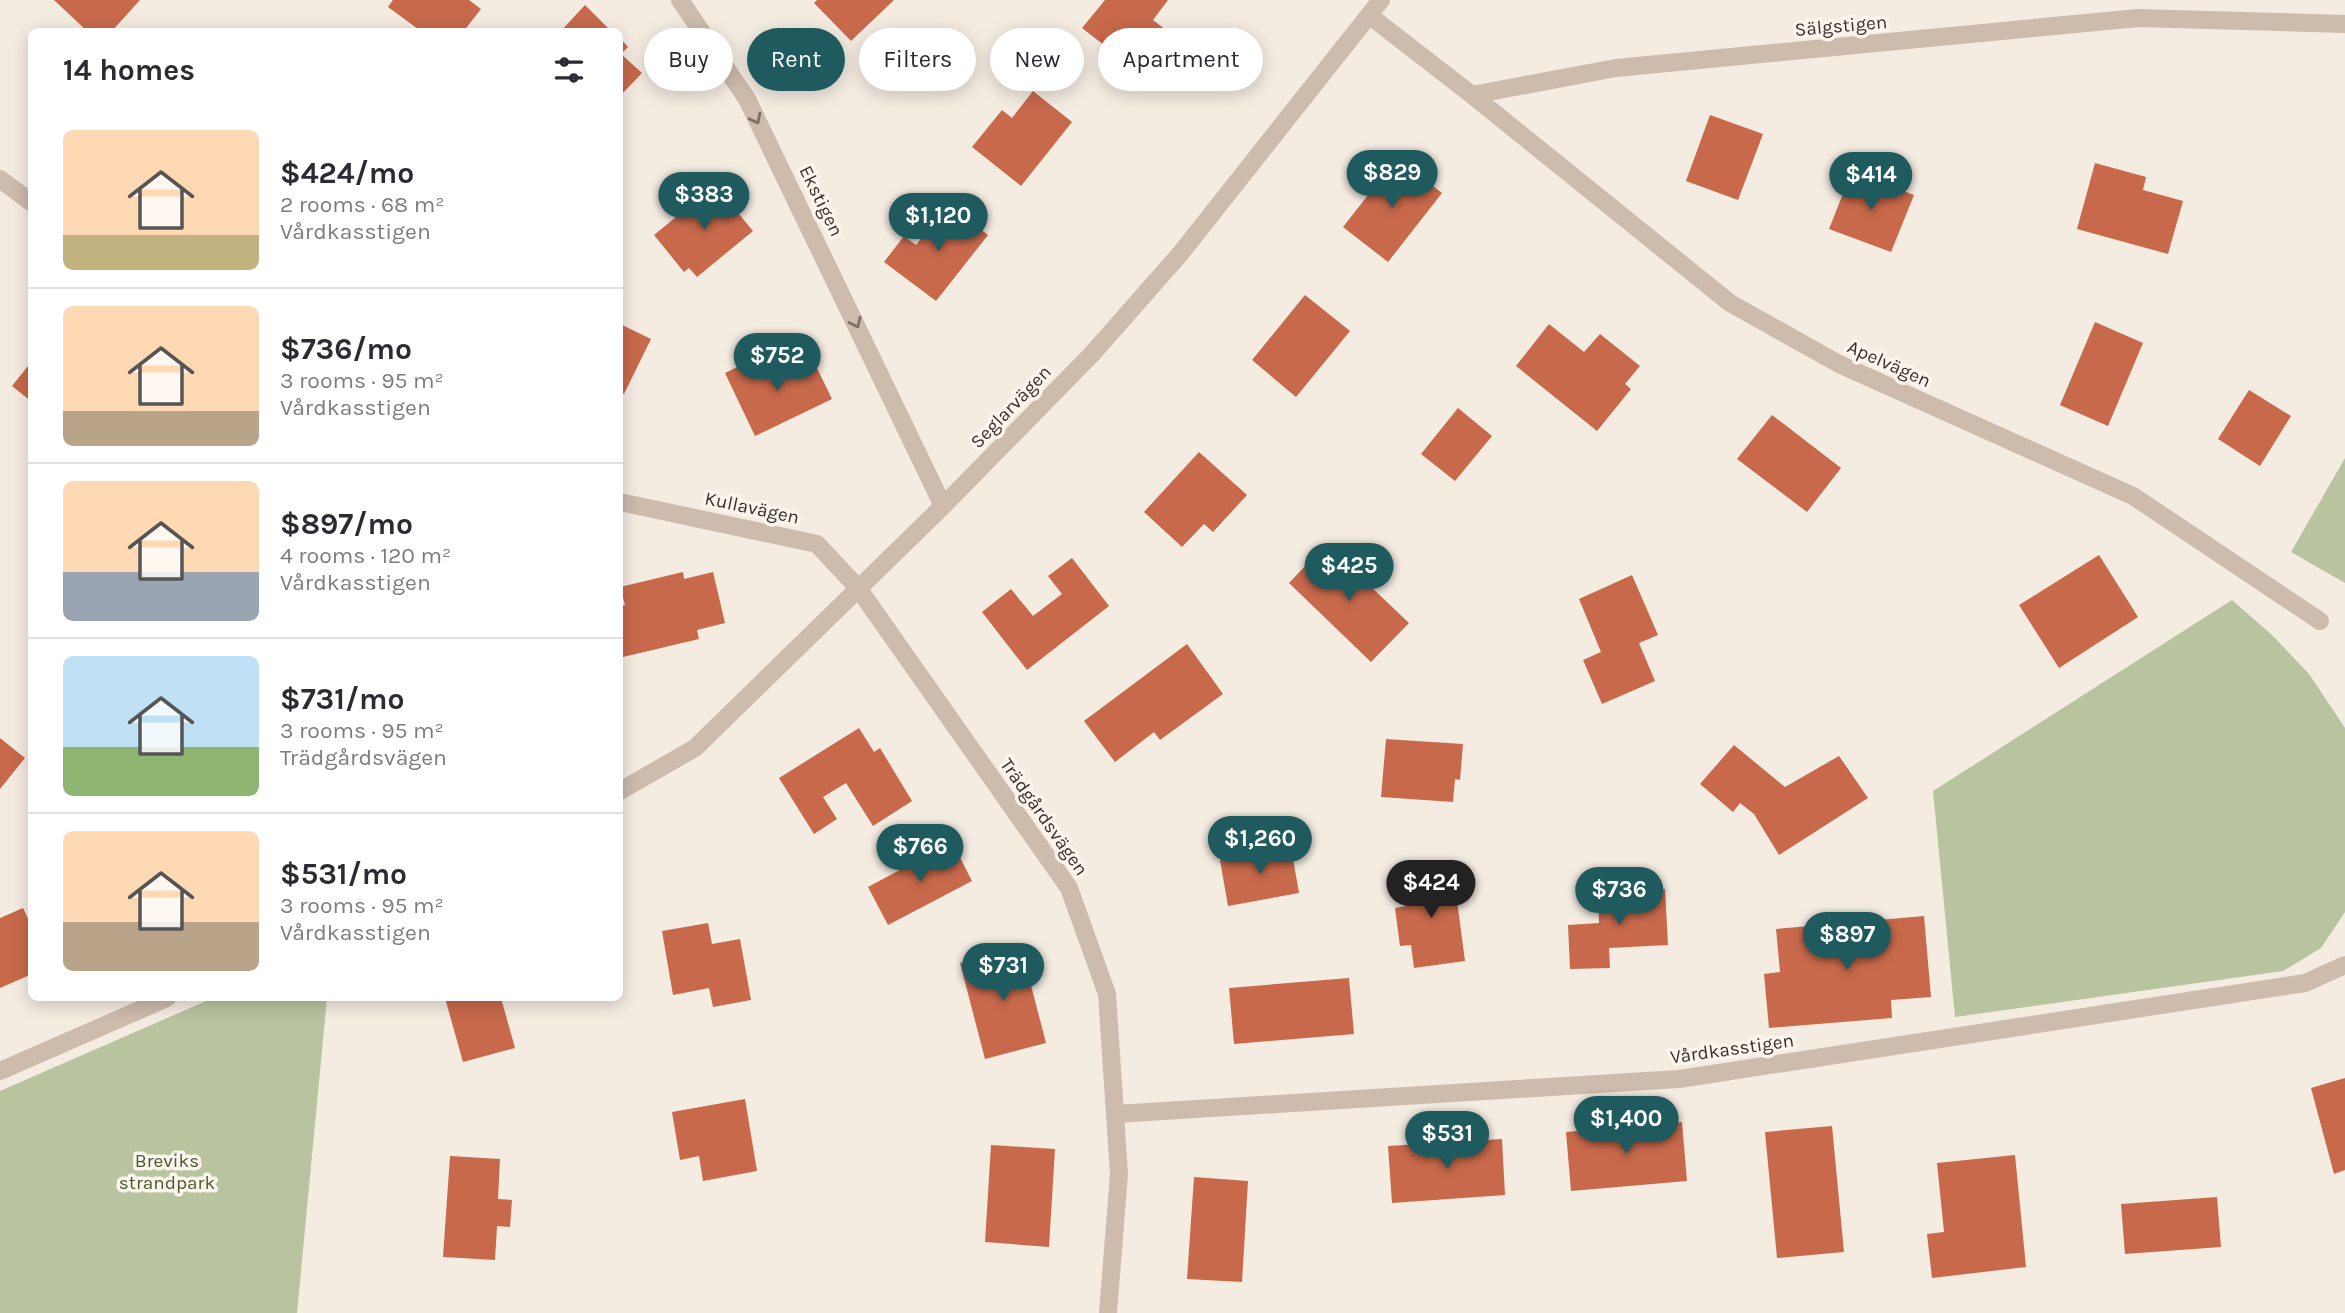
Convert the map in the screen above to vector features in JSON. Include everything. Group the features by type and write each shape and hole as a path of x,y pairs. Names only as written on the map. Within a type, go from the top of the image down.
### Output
{"street":[{"name":"Ekstigen","path":"680,0 747,99 943,506"},
{"name":"Seglarvägen","path":"623,789 695,748 943,506 1127,314 1180,254 1381,0"},
{"path":"1370,16 1472,95"},
{"name":"Sälgstigen","path":"1472,95 1616,68 2138,18 2345,24"},
{"name":"Apelvägen","path":"1472,95 1730,303 1839,364 2133,496 2320,621"},
{"path":"0,179 28,200"},
{"name":"Kullavägen","path":"623,503 817,544 858,588"},
{"name":"Trädgårdsvägen","path":"858,588 1069,888 1107,994 1119,1174 1108,1313"},
{"name":"Vårdkasstigen","path":"1116,1114 1679,1079 2305,984 2345,965"},
{"path":"0,1072 160,1001"}],"green space":[{"path":"2345,458 2345,583 2291,552"},
{"path":"2232,600 2273,636 2309,674 2345,728 2345,912 2321,948 2283,971 1955,1017 1933,791"},
{"name":"Breviks strandpark","path":"206,1001 327,1001 297,1313 0,1313 0,1091"}],"building":[{"path":"54,0 140,0 115,28 84,28"},
{"path":"393,0 469,0 481,9 466,28 417,28 388,7"},
{"path":"817,0 894,0 865,28 859,28 859,33 851,41 845,35 845,28 838,28 814,3"},
{"path":"1105,0 1168,0 1153,20 1163,28 1098,28 1098,40 1082,28"},
{"path":"585,5 608,28 564,28"},
{"path":"623,56 642,73 623,93"},
{"path":"1033,91 1072,122 1021,186 972,147 1002,110 1012,118"},
{"path":"1710,115 1763,134 1738,200 1686,181"},
{"path":"1397,158 1442,193 1388,262 1343,227"},
{"path":"2095,163 2146,177 2143,190 2183,201 2168,254 2077,229"},
{"path":"1852,171 1914,195 1891,252 1829,229"},
{"path":"715,185 753,231 697,277 689,268 684,272 654,235"},
{"path":"948,204 988,235 936,301 884,262 904,236 916,245"},
{"path":"1305,295 1350,331 1296,397 1252,360"},
{"path":"2095,322 2143,343 2108,426 2060,405"},
{"path":"1549,324 1584,352 1600,334 1640,366 1625,384 1631,389 1597,431 1516,366"},
{"path":"623,325 651,339 623,394"},
{"path":"811,356 832,399 755,436 725,373 754,359 764,379"},
{"path":"28,366 28,399 12,386"},
{"path":"2249,390 2291,416 2260,466 2218,439"},
{"path":"1458,408 1492,436 1455,481 1421,454"},
{"path":"1772,415 1841,468 1807,512 1737,459"},
{"path":"1199,452 1247,495 1213,532 1204,524 1182,547 1144,512"},
{"path":"1326,544 1409,623 1371,662 1289,583"},
{"path":"2099,555 2138,617 2059,668 2019,605"},
{"path":"1072,558 1109,606 1027,670 982,612 1011,589 1033,616 1062,594 1048,576"},
{"path":"683,572 684,579 713,572 725,623 697,630 699,639 623,657 623,586"},
{"path":"1632,575 1658,635 1639,643 1655,681 1602,704 1583,660 1601,652 1579,599"},
{"path":"1187,644 1223,694 1160,740 1154,732 1115,762 1084,721"},
{"path":"859,728 874,752 880,748 912,801 873,826 846,783 823,797 837,819 814,834 779,778"},
{"path":"0,738 25,758 0,789"},
{"path":"1386,739 1463,744 1460,780 1455,779 1453,802 1381,797"},
{"path":"1734,745 1785,787 1839,756 1868,798 1779,855 1754,814 1740,803 1733,812 1700,784"},
{"path":"952,842 972,881 888,925 868,887"},
{"path":"1291,847 1299,893 1228,906 1220,860"},
{"path":"1453,870 1465,961 1414,968 1411,945 1400,946 1395,908 1406,906 1403,877"},
{"path":"1665,889 1668,945 1609,948 1610,968 1570,969 1568,925 1599,923 1598,892"},
{"path":"23,908 28,919 28,976 0,988 0,918"},
{"path":"1924,916 1931,997 1891,1000 1892,1018 1769,1028 1764,974 1780,972 1776,929"},
{"path":"708,923 712,944 740,939 751,1000 713,1007 709,988 673,995 662,931"},
{"path":"1021,947 1046,1043 985,1059 960,963"},
{"path":"1349,978 1354,1034 1234,1044 1229,988"},
{"path":"446,1001 502,1001 515,1048 463,1062"},
{"path":"2345,1078 2345,1170 2334,1174 2311,1088"},
{"path":"745,1099 757,1171 703,1181 699,1156 680,1160 672,1112"},
{"path":"1682,1122 1687,1181 1571,1191 1566,1132"},
{"path":"1832,1126 1844,1252 1777,1258 1765,1132"},
{"path":"1502,1139 1505,1195 1392,1203 1388,1146"},
{"path":"991,1145 1055,1149 1049,1247 985,1242"},
{"path":"2015,1155 2026,1267 1932,1278 1927,1234 1944,1232 1937,1163"},
{"path":"450,1156 500,1159 498,1199 512,1200 510,1227 497,1226 495,1260 443,1257"},
{"path":"1194,1177 1248,1181 1242,1282 1187,1279"},
{"path":"2217,1197 2221,1247 2125,1254 2121,1204"}]}
